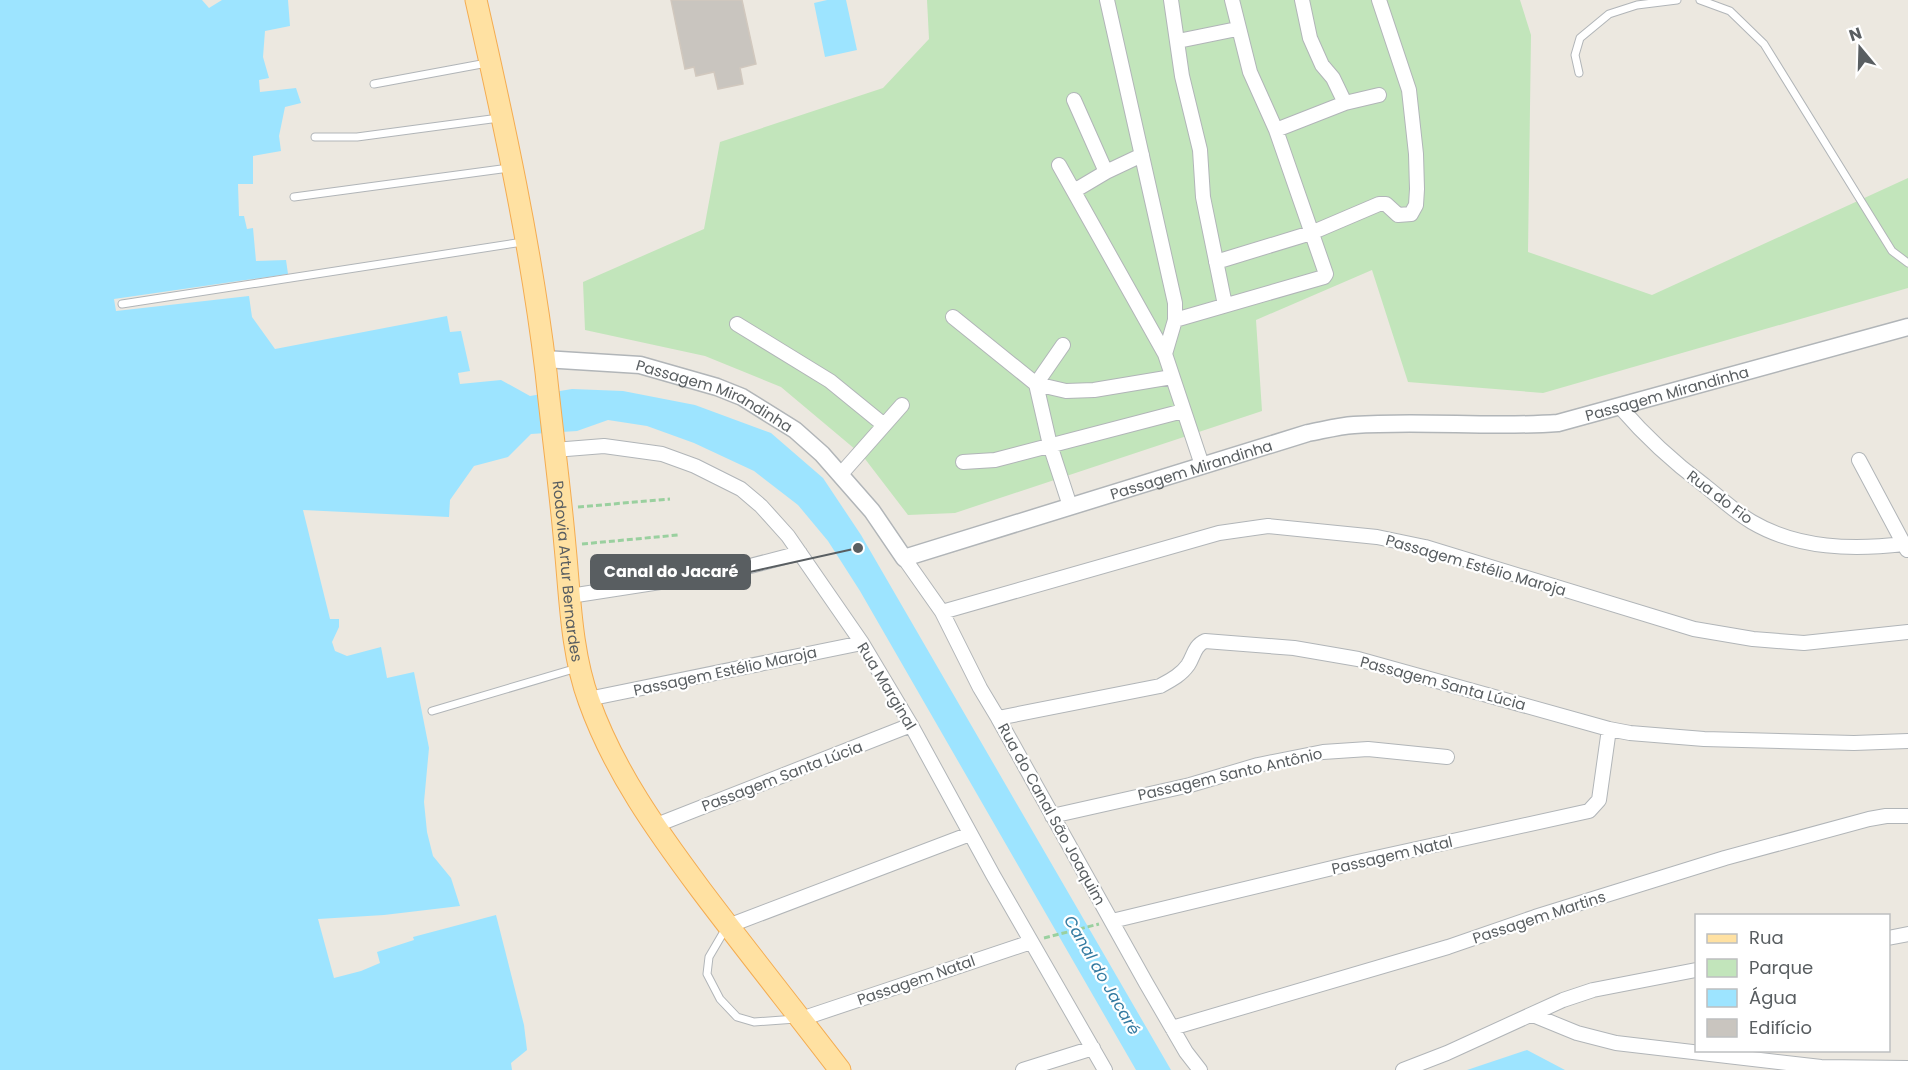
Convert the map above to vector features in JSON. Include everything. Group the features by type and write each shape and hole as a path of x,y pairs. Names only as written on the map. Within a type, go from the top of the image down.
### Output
{"main road":[{"name":"Rodovia Artur Bernardes","path":"476,0 526,242 545,366 570,596 580,667 588,699 606,741 654,826 840,1070"}],"street":[{"path":"1107,0 1175,303 1175,320 1165,354"},
{"path":"1171,0 1182,76 1200,150 1203,197 1225,305"},
{"path":"1175,320 1324,277 1326,274 1276,130 1250,72 1232,0"},
{"path":"1302,0 1310,38 1322,65 1333,78 1345,103"},
{"path":"1216,262 1311,233 1379,204 1386,204 1398,215 1411,214 1416,205 1416,154 1409,90 1379,0"},
{"path":"1178,41 1238,28"},
{"path":"1276,130 1345,103 1379,95"},
{"path":"1074,100 1106,172"},
{"path":"1074,191 1106,172 1142,155"},
{"path":"1059,165 1165,354 1202,465"},
{"path":"953,317 1036,384 1066,391 1094,390 1172,376"},
{"path":"737,324 830,381 884,425"},
{"name":"Passagem Mirandinha","path":"545,366 640,365 717,387 742,397 795,430 842,474 872,511 904,558 1308,433 1351,425 1384,423 1537,425 1558,423 1908,327"},
{"path":"1063,345 1036,384 1050,445 1070,506"},
{"path":"842,474 902,405"},
{"name":"Rua do Fio","path":"1620,407 1659,449 1751,522 1793,538 1820,545 1906,548"},
{"path":"963,462 995,460 1183,411"},
{"name":"Rua Marginal","path":"553,446 604,446 662,454 695,466 741,489 788,536 862,643 970,834 1035,941 1105,1070"},
{"path":"1859,460 1906,548"},
{"name":"Passagem Estélio Maroja","path":"942,612 1219,533 1268,526 1377,537 1425,547 1694,629 1753,639 1804,643 1908,632"},
{"path":"570,596 731,571 800,553"},
{"name":"Rua do Canal São Joaquim","path":"904,558 942,612 980,688 1108,922 1186,1052 1200,1070"},
{"name":"Passagem Santa Lúcia","path":"998,718 1160,686 1181,673 1197,646 1205,641 1294,648 1358,659 1608,729 1630,733 1704,739 1736,738 1854,743 1908,741"},
{"name":"Passagem Estélio Maroja","path":"588,699 862,643"},
{"name":"Passagem Santa Lúcia","path":"654,826 910,725"},
{"name":"Passagem Natal","path":"1108,922 1353,863 1589,811 1599,800 1608,729"},
{"name":"Passagem Santo Antônio","path":"1052,816 1190,785 1258,765 1323,752 1368,749 1446,757"},
{"name":"Passagem Martins","path":"1172,1028 1448,948 1535,917 1725,858 1869,819 1908,816"},
{"path":"728,926 970,834"},
{"path":"1890,938 1908,934"},
{"name":"Passagem Natal","path":"801,1019 1035,941"},
{"path":"1403,1070 1563,1000 1593,990 1695,970"},
{"path":"1533,1015 1577,1033 1616,1043 1821,1067 1908,1068"},
{"path":"1023,1070 1093,1048"}],"lane":[{"path":"1579,73 1575,55 1580,39 1609,14 1637,5 1677,0"},
{"path":"1700,0 1731,11 1764,44 1892,251 1908,263"},
{"path":"374,84 490,63"},
{"path":"315,137 357,137 502,117"},
{"path":"294,197 512,167"},
{"path":"122,304 526,242"},
{"path":"432,711 580,667"},
{"path":"728,926 709,957 707,974 720,999 737,1017 754,1022 801,1019"}],"path":[{"path":"562,509 670,499"},
{"path":"565,546 678,535"},
{"path":"1035,941 1108,922"}],"green space":[{"path":"927,0 1520,0 1531,35 1528,252 1652,295 1908,178 1908,288 1543,393 1408,382 1372,270 1256,320 1262,411 955,513 908,515 862,455 781,387 705,356 585,330 583,282 704,229 720,142 883,88 929,39"}],"water":[{"path":"0,0 202,0 209,8 222,0 288,0 290,26 265,31 263,57 269,78 259,80 260,92 296,88 301,103 285,107 279,136 281,151 253,156 253,184 238,184 239,216 244,216 247,229 253,228 256,261 286,260 288,274 114,299 116,311 249,296 252,317 275,349 447,316 450,332 461,331 470,371 458,373 460,384 501,380 530,396 572,389 623,391 695,405 771,433 823,478 861,535 1171,1070 1136,1070 860,591 828,541 798,505 754,471 694,443 647,426 608,420 577,431 531,434 508,457 474,466 450,500 449,517 303,510 330,619 339,619 339,627 332,642 335,651 347,656 381,647 387,678 414,672 429,748 424,802 427,832 433,856 451,878 460,906 384,915 318,919 334,978 380,963 377,952 414,940 413,937 496,915 524,1025 527,1050 511,1063 512,1070 0,1070"},
{"path":"846,0 857,50 825,57 814,3"},
{"path":"1527,1050 1565,1070 1467,1070"}],"building":[{"path":"671,0 742,0 756,64 740,68 743,84 718,89 714,72 696,76 694,67 685,69"}],"place":[{"name":"Canal do Jacaré","path":"858,548"}]}
